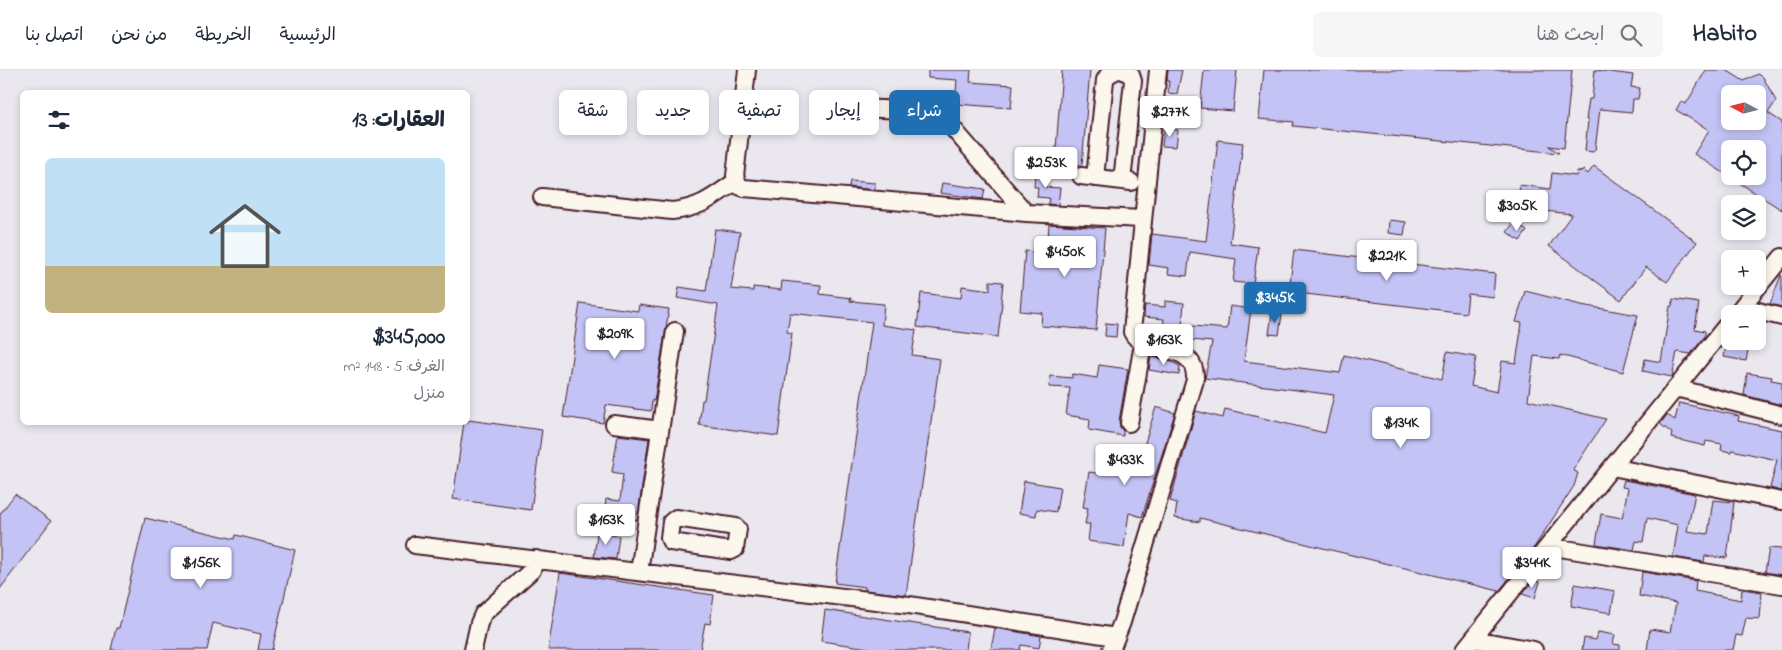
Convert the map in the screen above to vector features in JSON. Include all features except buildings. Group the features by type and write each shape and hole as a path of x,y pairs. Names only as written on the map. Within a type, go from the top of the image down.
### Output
{"street":[{"path":"746,70 735,176 739,186 748,190 1026,213 1142,220"},
{"path":"1116,70 1108,75 1106,80 1088,177 1146,183"},
{"path":"1122,70 1130,75 1133,81 1122,180"},
{"path":"415,544 909,605 1114,643 1125,613 1195,380 1193,365 1188,358 1181,354 1143,344 1134,337 1131,327 1158,70"},
{"path":"879,110 926,113 943,120 950,125 1026,213"},
{"path":"542,197 672,211 683,210 704,203 736,181"},
{"path":"1743,305 1782,257"},
{"path":"1766,314 1782,317"},
{"path":"639,572 675,331"},
{"path":"1468,644 1721,332"},
{"path":"1130,423 1143,344"},
{"path":"1676,388 1782,414"},
{"path":"614,424 660,430"},
{"path":"1612,467 1782,501"},
{"path":"645,530 669,533"},
{"path":"1548,546 1782,585"},
{"path":"473,650 479,623 484,614 532,570 536,559"},
{"path":"1468,644 1534,650"}]}
